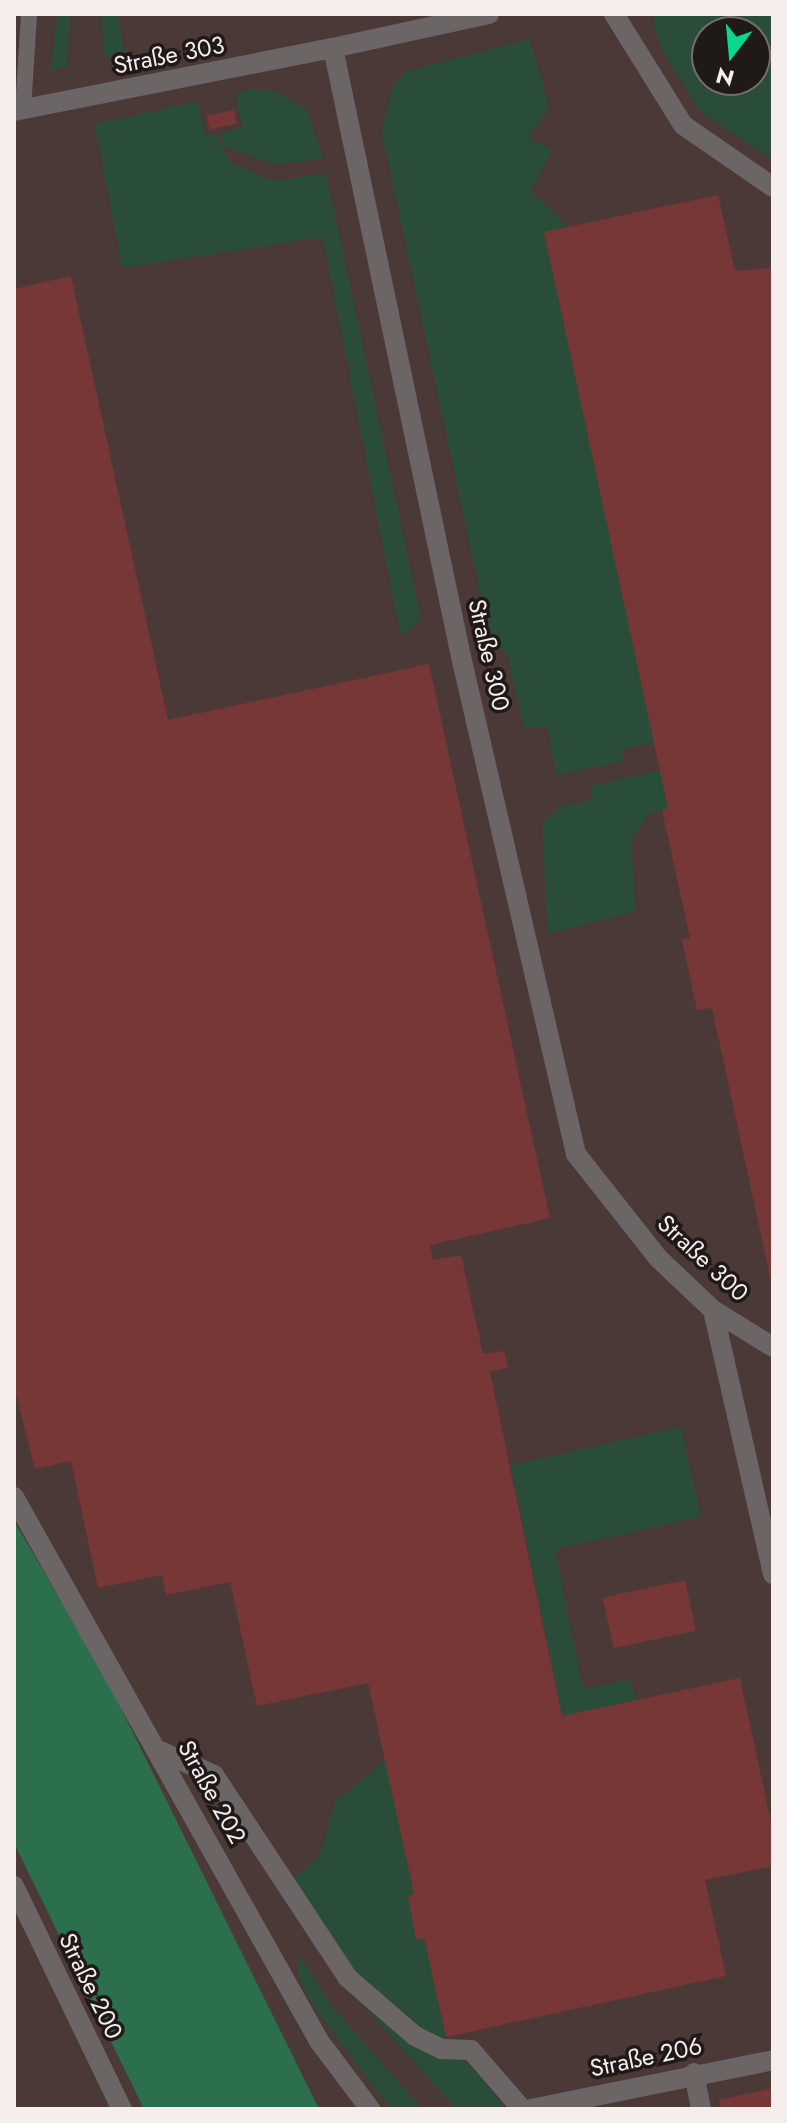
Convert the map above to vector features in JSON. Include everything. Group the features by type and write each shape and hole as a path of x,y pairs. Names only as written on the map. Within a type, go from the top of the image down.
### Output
{"street":[{"path":"333,48 489,14"},
{"path":"614,14 683,125 773,187"},
{"name":"Straße 303","path":"18,110 333,48"},
{"name":"Straße 300","path":"333,48 576,1154 658,1258 713,1310 773,1347"},
{"path":"713,1310 773,1574"},
{"name":"Straße 202","path":"14,1497 160,1751 319,2041 370,2109"},
{"path":"160,1751 214,1775 348,1978 415,2036 442,2049 471,2050 522,2109"},
{"name":"Straße 200","path":"14,1886 122,2109"},
{"name":"Straße 206","path":"531,2109 694,2073 773,2060"},
{"path":"694,2073 701,2109"}],"lane":[{"path":"18,110 29,14"}],"shaded area":[{"path":"14,14 773,14 773,2109 14,2109"}],"green space":[{"path":"58,14 70,14 67,67 50,70"},
{"path":"101,14 117,14 125,53 105,58"},
{"path":"652,14 773,14 773,160 700,111 661,48"},
{"path":"530,39 549,107 529,138 552,150 531,191 568,227 654,743 621,750 623,761 557,775 547,727 524,728 508,657 489,634 382,133 392,87 407,71"},
{"path":"256,89 276,91 307,110 323,158 275,165 223,146 220,133 243,128 235,93"},
{"path":"198,101 205,136 215,134 230,162 273,181 326,173 421,619 406,634 400,633 323,237 122,268 95,124"},
{"path":"660,770 668,808 648,815 631,840 636,911 548,934 542,823 561,806 593,800 590,786"},
{"path":"681,1427 701,1517 555,1549 583,1689 630,1680 636,1700 562,1716 511,1465"},
{"path":"14,1521 104,1674 319,2109 144,2109 14,1843"},
{"path":"385,1761 415,1895 408,1896 416,1939 424,1938 446,2037 436,2039 357,1976 291,1881 320,1856 335,1801"},
{"path":"299,1954 331,2005 422,2109 391,2109 316,2010 299,1978"},
{"path":"347,1987 423,2050 472,2063 504,2109 456,2109"}],"building":[{"path":"234,110 237,124 210,130 207,116"},
{"path":"718,195 735,271 773,268 772,1286 712,1008 697,1010 682,940 690,938 662,810 668,808 544,232"},
{"path":"71,276 168,720 429,664 550,1218 430,1245 433,1260 461,1255 483,1354 504,1351 508,1368 490,1372 562,1716 740,1678 773,1831 773,1866 705,1880 726,1976 446,2037 424,1938 416,1940 408,1896 414,1894 368,1683 257,1706 230,1582 166,1595 162,1575 98,1588 71,1461 35,1469 14,1386 14,289"},
{"path":"685,1580 696,1631 614,1648 603,1597"},
{"path":"773,2088 773,2109 721,2109 719,2100"}]}
